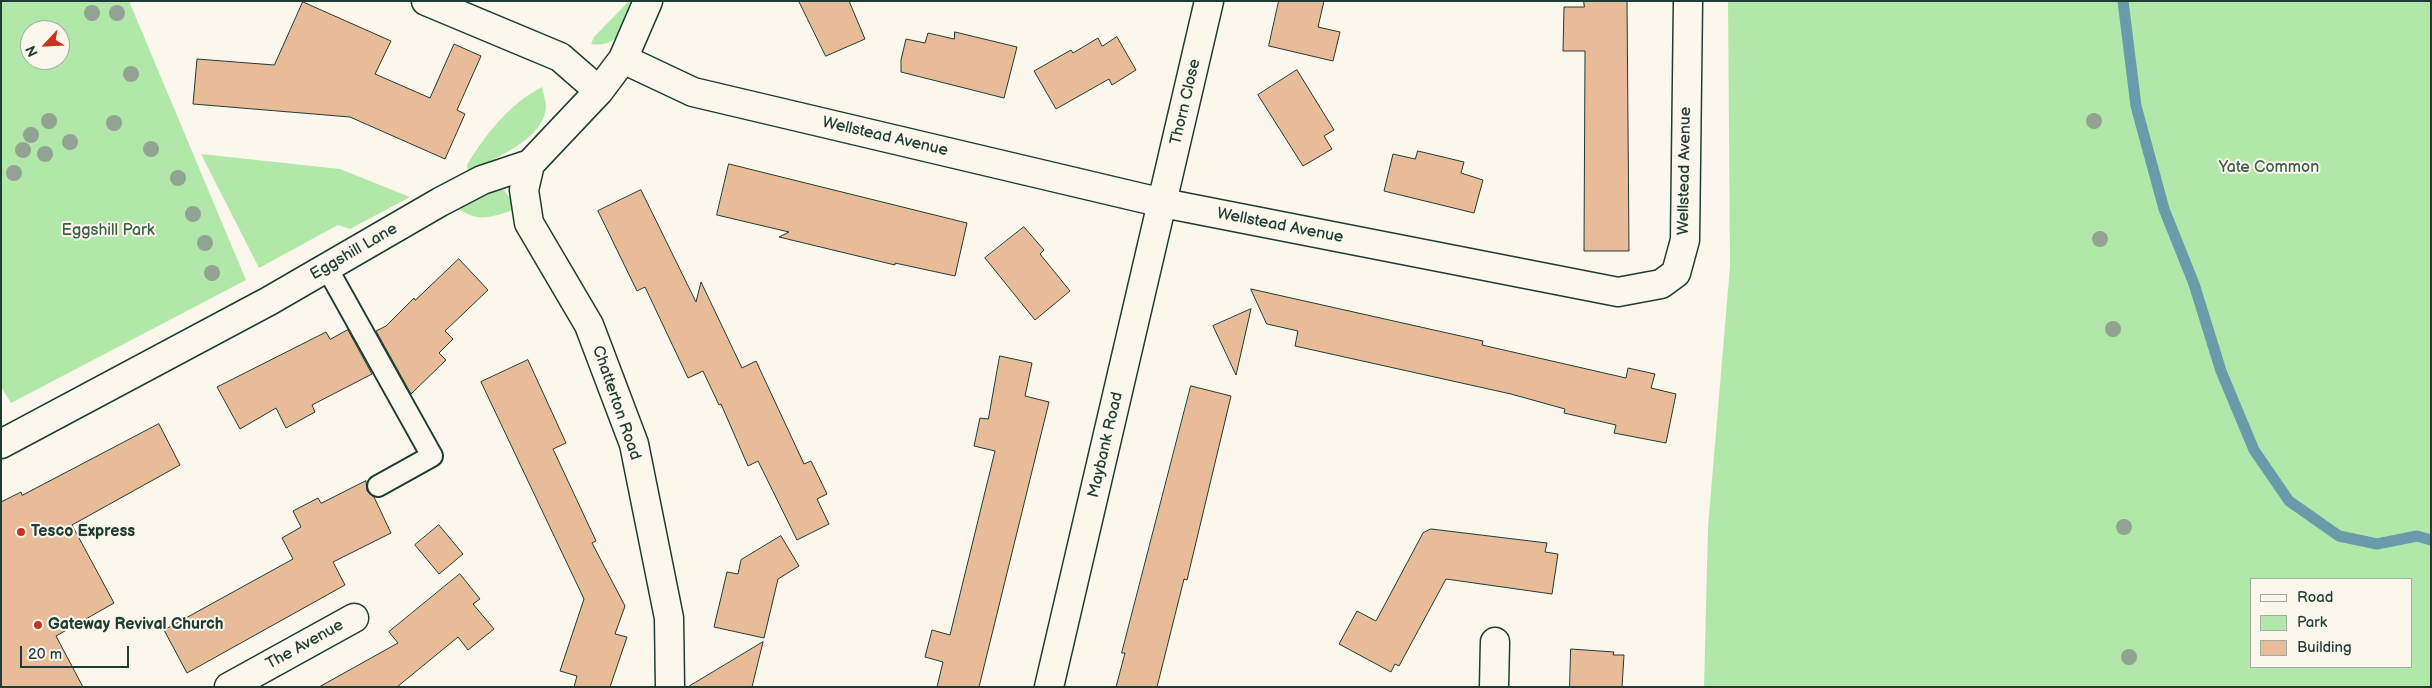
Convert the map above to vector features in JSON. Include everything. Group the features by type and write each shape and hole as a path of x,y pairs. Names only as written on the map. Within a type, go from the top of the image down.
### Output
{"street":[{"path":"426,1 560,58 599,91"},
{"name":"Eggshill Lane","path":"10,440 327,268 482,180 530,164 599,91 623,59 648,1"},
{"name":"Thorn Close","path":"1163,203 1209,1"},
{"name":"Wellstead Avenue","path":"623,59 693,92 1163,203 1618,292 1661,284 1676,273 1685,240 1688,1"},
{"name":"Chatterton Road","path":"530,164 524,190 529,223 589,326 634,444 670,618 670,687"},
{"name":"Maybank Road","path":"1049,687 1163,203"},
{"name":"The Avenue","path":"229,687 354,618"},
{"path":"1494,687 1495,642"}],"lane":[{"path":"327,268 432,456 427,470 378,486"}],"green space":[{"name":"Eggshill Park","path":"1,1 129,1 246,280 11,403 1,387"},
{"path":"629,1 639,1 622,32 609,42 591,44 594,37"},
{"name":"Yate Common","path":"1728,1 2431,1 2431,687 1704,687 1708,527 1730,266"},
{"path":"542,87 546,107 537,129 528,138 504,154 468,173 467,165 490,131 519,102"},
{"path":"201,154 340,169 410,197 350,229 338,225 259,268"},
{"path":"484,188 504,190 512,201 513,210 490,217 477,217 455,206"}],"building":[{"path":"799,1 849,1 865,39 826,56"},
{"path":"1279,1 1324,1 1318,27 1340,32 1333,61 1269,46"},
{"path":"1584,1 1627,1 1629,251 1584,251 1585,51 1563,51 1564,7 1584,7"},
{"path":"303,2 391,41 375,74 430,98 454,44 481,56 457,110 465,114 445,159 350,117 193,104 197,59 274,65"},
{"path":"955,32 1017,47 1004,98 901,72 901,60 906,39 925,43 928,33 954,39"},
{"path":"1117,37 1136,70 1112,85 1109,79 1056,109 1034,71 1071,50 1073,53 1098,38 1102,46"},
{"path":"1297,70 1334,130 1324,136 1332,149 1303,166 1258,95"},
{"path":"1418,151 1464,162 1461,173 1483,180 1474,213 1384,191 1393,154 1415,159"},
{"path":"729,164 967,223 955,276 895,263 895,265 779,237 789,232 717,215"},
{"path":"641,190 696,302 701,282 742,368 756,361 804,464 811,461 827,494 817,499 829,524 797,540 758,461 748,466 721,404 719,405 703,371 688,378 645,287 637,291 598,211"},
{"path":"1024,227 1044,250 1040,254 1070,291 1035,320 985,258"},
{"path":"459,259 488,290 445,331 453,339 439,353 446,360 411,394 376,331 386,326 414,298 415,300"},
{"path":"1251,289 1483,341 1482,345 1626,378 1628,368 1655,374 1651,388 1676,394 1666,443 1614,433 1616,425 1564,413 1565,409 1511,394 1295,346 1298,331 1267,324"},
{"path":"1251,309 1236,375 1213,326"},
{"path":"348,330 372,374 312,405 315,412 286,428 276,408 240,429 217,387 326,332 330,339"},
{"path":"1000,356 1032,363 1025,396 1049,402 979,687 937,687 943,662 925,657 932,630 950,635 995,451 974,446 980,418 988,419"},
{"path":"528,360 566,443 553,449 596,541 592,543 625,606 615,634 627,637 610,687 574,687 577,676 560,671 584,599 481,382"},
{"path":"1191,386 1231,396 1187,580 1184,579 1157,687 1116,687 1125,653 1122,653"},
{"path":"159,424 180,465 72,525 114,603 56,636 83,687 1,687 1,502 21,492 22,495"},
{"path":"366,481 367,491 374,497 391,533 333,562 345,585 187,673 164,630 293,559 282,538 301,527 293,511 318,498 321,503"},
{"path":"439,525 463,554 439,574 415,545"},
{"path":"1431,529 1547,543 1545,552 1558,554 1552,594 1446,579 1399,666 1395,664 1391,672 1339,644 1357,611 1376,621 1423,533"},
{"path":"781,536 799,566 778,579 764,638 714,627 727,572 738,574 741,560"},
{"path":"460,574 480,599 473,604 494,629 468,650 458,637 397,687 319,687 398,643 389,632"},
{"path":"763,642 752,687 688,687"},
{"path":"1571,649 1614,652 1613,655 1624,655 1622,687 1570,687"}],"waterway":[{"path":"2123,1 2136,106 2164,209 2194,284 2221,371 2254,450 2289,501 2339,536 2377,544 2417,536 2431,540"}],"place":[{"name":"Tesco Express","path":"21,532"},
{"name":"Gateway Revival Church","path":"38,625"}]}
